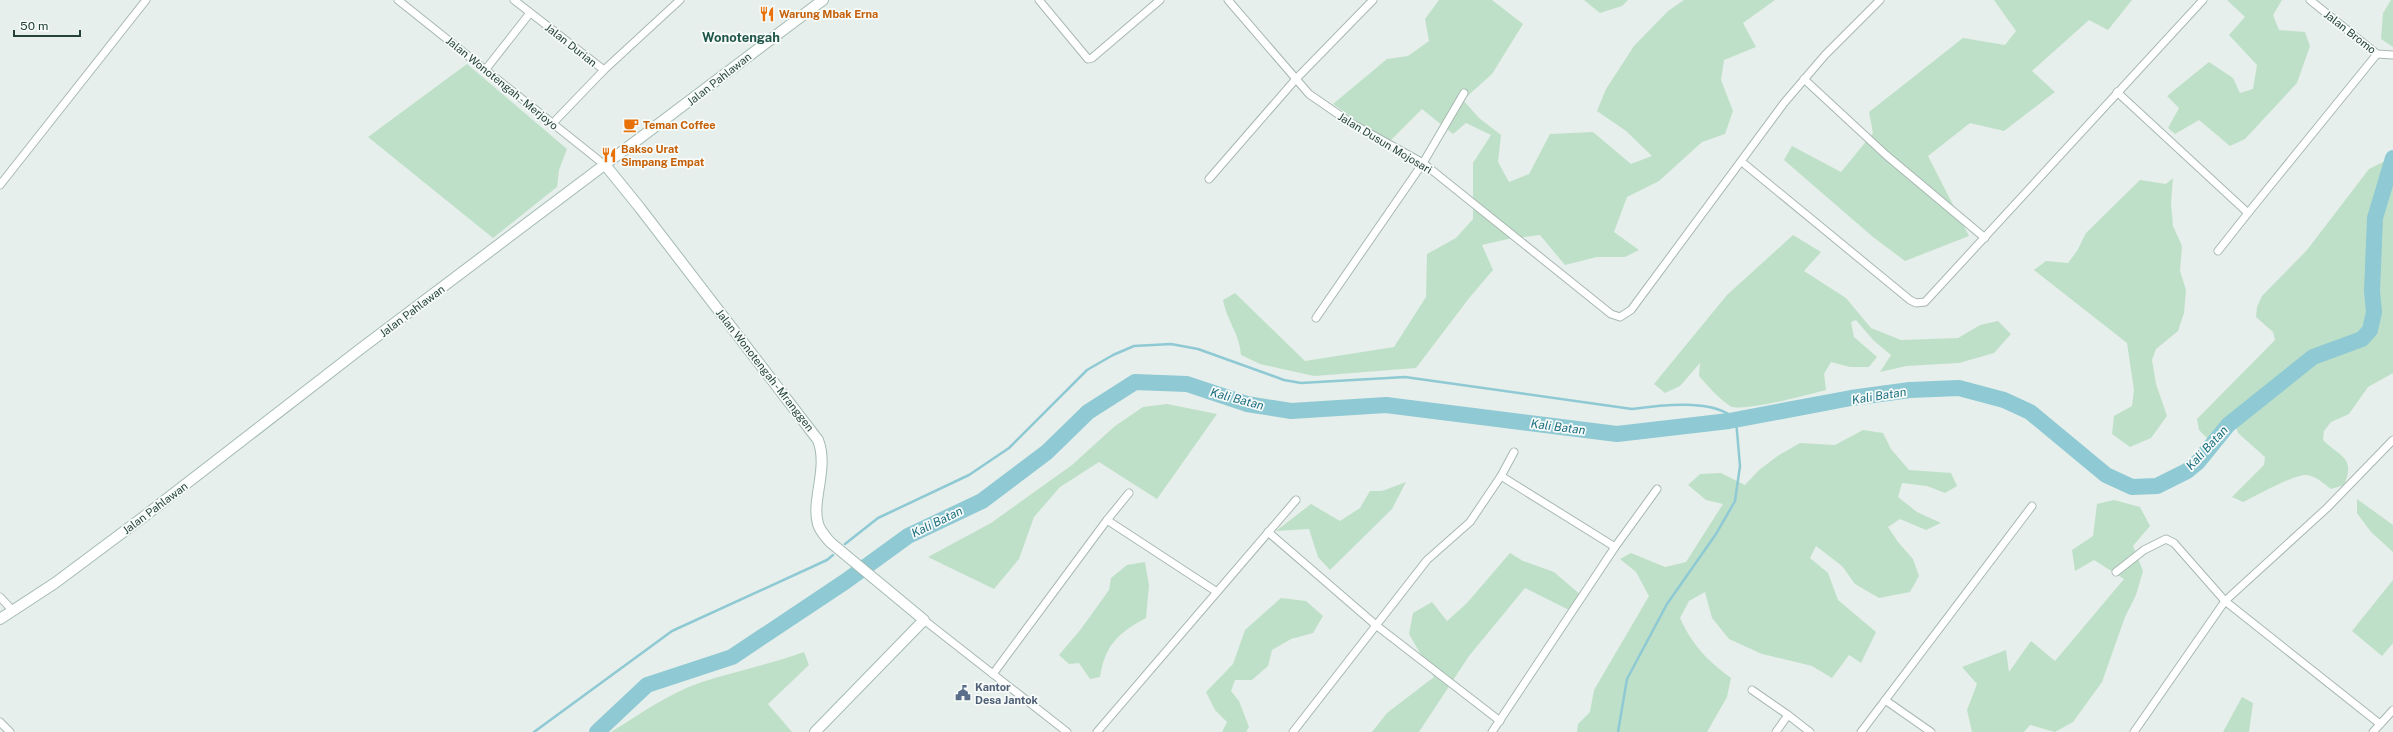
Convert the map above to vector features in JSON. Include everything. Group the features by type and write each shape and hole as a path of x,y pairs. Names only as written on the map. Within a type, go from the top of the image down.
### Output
{"main road":[{"name":"Jalan Pahlawan","path":"0,619 92,555 365,346 606,166 819,1"},
{"name":"Jalan Wonotengah - Mranggen","path":"606,166 818,440 822,449 822,460 816,514 818,524 830,542 924,620"},
{"path":"815,732 924,620"}],"street":[{"path":"0,185 146,0"},
{"name":"Jalan Wonotengah - Merjoyo","path":"398,0 606,166"},
{"name":"Jalan Durian","path":"514,0 604,70 680,0"},
{"path":"1039,0 1088,59 1092,58 1160,0"},
{"name":"Jalan Dusun Mojosari","path":"1228,0 1295,80 1328,108 1423,163 1613,315 1620,317 1631,310 1742,162"},
{"path":"1209,179 1295,80 1373,0"},
{"path":"1880,0 1804,79 1784,103 1742,162 1839,244 1916,303 1925,302 1931,297 2117,92 2203,0"},
{"name":"Jalan Bromo","path":"2310,0 2377,54 2393,56"},
{"path":"486,69 530,13"},
{"path":"2218,251 2377,54"},
{"path":"554,123 604,70"},
{"path":"1804,79 1886,155 1985,238"},
{"path":"1316,318 1423,163 1464,92"},
{"path":"2117,92 2248,213"},
{"path":"2134,732 2225,601 2327,508 2391,446"},
{"path":"1294,732 1427,560 1470,522 1501,476 1514,452"},
{"path":"1501,476 1615,547"},
{"path":"1492,732 1615,547 1657,489"},
{"path":"993,674 1107,520 1129,493"},
{"path":"1097,732 1296,500"},
{"path":"1861,732 2032,506"},
{"path":"1107,520 1217,592"},
{"path":"1268,532 1377,626 1500,721"},
{"path":"2116,572 2144,550 2166,539 2174,543 2225,601 2380,724"},
{"path":"0,597 13,611"},
{"path":"924,620 1067,732"},
{"path":"1752,690 1810,732"},
{"path":"1885,700 1931,732"},
{"path":"2373,732 2393,710"},
{"path":"1776,732 1788,715"},
{"path":"0,722 10,732"}],"green space":[{"path":"1439,0 1492,0 1523,24 1492,74 1463,100 1479,118 1501,135 1498,162 1509,182 1529,174 1550,134 1593,132 1631,164 1652,156 1626,131 1597,111 1606,89 1634,46 1668,11 1684,0 1775,0 1743,23 1756,47 1724,60 1721,80 1733,111 1725,134 1702,142 1659,181 1627,197 1614,232 1639,250 1625,257 1597,257 1565,265 1540,235 1508,239 1482,245 1493,270 1470,297 1416,368 1314,376 1260,364 1241,355 1236,334 1227,315 1223,300 1235,293 1305,361 1394,347 1426,297 1427,254 1456,238 1473,219 1473,163 1491,135 1466,123 1453,134 1422,109 1388,143 1333,104 1387,59 1408,56 1429,41 1425,19"},
{"path":"1584,0 1628,0 1622,6 1600,13"},
{"path":"1994,0 2132,0 2108,30 2089,20 2032,71 2055,92 2004,131 1970,123 1928,156 1969,236 1905,261 1873,237 1784,160 1792,146 1841,172 1873,133 1869,112 1963,38 2005,45 2016,31"},
{"path":"2227,0 2282,0 2273,15 2279,30 2305,32 2310,46 2297,83 2245,139 2230,146 2199,120 2175,134 2168,128 2179,108 2167,96 2209,62 2233,78 2240,93 2253,89 2257,65 2229,35 2245,17"},
{"path":"2391,0 2393,0 2393,47 2381,39 2383,13"},
{"path":"467,64 567,149 559,170 557,187 493,238 368,137"},
{"path":"2393,157 2393,373 2368,387 2349,414 2331,422 2324,431 2323,440 2340,454 2347,463 2348,469 2344,485 2331,489 2314,477 2302,475 2285,481 2243,502 2232,497 2264,465 2265,457 2238,433 2234,420 2213,444 2199,430 2197,419 2275,340 2273,332 2256,317 2257,307 2262,296 2307,250 2369,169"},
{"path":"2173,178 2171,203 2173,226 2182,246 2180,271 2186,290 2184,313 2178,331 2156,349 2152,360 2156,384 2167,416 2151,438 2130,447 2112,434 2114,416 2132,406 2134,390 2127,343 2034,270 2046,261 2068,263 2077,251 2086,233 2140,180 2166,184"},
{"path":"1793,235 1821,252 1804,271 1846,298 1871,328 1901,340 1958,338 1980,325 1998,321 2011,334 1994,353 1959,363 1906,366 1880,372 1891,355 1874,341 1856,320 1851,322 1854,337 1877,357 1869,367 1850,367 1831,362 1824,374 1826,390 1748,407 1730,406 1718,396 1699,376 1700,363 1680,386 1665,393 1654,384 1727,295"},
{"path":"1167,404 1217,414 1157,499 1099,462 1060,487 1034,517 1019,559 994,589 928,557 991,523 1072,465 1115,426 1143,407"},
{"path":"1863,430 1883,433 1891,449 1909,470 1951,473 1957,486 1945,493 1927,486 1902,483 1898,497 1917,512 1941,523 1926,530 1900,519 1888,527 1898,542 1913,559 1919,576 1910,592 1879,598 1855,584 1842,566 1816,546 1810,558 1828,573 1838,600 1876,632 1861,663 1849,655 1832,678 1812,666 1762,654 1729,639 1712,618 1705,592 1689,601 1680,618 1690,637 1701,652 1731,678 1727,697 1707,732 1577,732 1578,724 1590,712 1594,690 1649,596 1636,572 1620,559 1631,553 1665,567 1686,562 1723,504 1706,500 1688,485 1700,474 1721,473 1745,485 1759,470 1779,455 1800,443 1835,445"},
{"path":"1406,482 1392,509 1330,570 1318,557 1309,529 1276,531 1311,504 1340,521 1360,508 1370,491 1382,491"},
{"path":"2357,499 2393,525 2393,552 2371,532 2357,513"},
{"path":"2114,500 2140,507 2150,526 2133,546 2143,571 2136,595 2125,617 2102,682 2073,722 2055,732 2030,725 2024,732 1972,732 1967,710 1977,684 1962,667 2006,650 2009,672 2031,641 2055,661 2124,579 2094,560 2075,571 2072,550 2093,536 2097,504"},
{"path":"1510,553 1523,561 1554,572 1582,596 1571,611 1525,588 1469,656 1419,732 1372,732 1387,713 1434,677 1409,634 1413,613 1432,602 1447,621 1467,603"},
{"path":"1145,562 1149,585 1146,618 1128,629 1114,641 1105,656 1100,677 1090,679 1079,663 1069,664 1059,655 1081,629 1109,590 1111,578 1127,565"},
{"path":"2393,580 2393,643 2382,656 2352,631"},
{"path":"1281,598 1306,601 1323,616 1313,633 1291,639 1272,650 1268,666 1252,680 1235,680 1231,691 1239,701 1249,727 1246,732 1222,732 1227,722 1215,710 1206,692 1233,664 1245,630"},
{"path":"804,652 809,665 768,704 792,732 611,732 655,704 702,682"},
{"path":"2242,697 2253,703 2249,732 2223,732"}],"waterway":[{"name":"Kali Batan","path":"597,732 647,685 732,657 846,581 908,536 982,501 1047,452 1088,412 1135,382 1187,384 1247,404 1291,411 1386,405 1617,434 1729,421 1851,398 1910,390 1959,388 2004,400 2030,412 2106,475 2132,487 2157,486 2187,471 2198,462 2228,425 2313,357 2362,339 2370,330 2374,312 2372,291 2375,218 2393,158"},
{"path":"845,544 878,518 969,475 1009,448 1087,370 1113,355 1134,346 1171,344 1198,349 1284,380 1301,383 1405,377 1632,409 1672,405 1715,408 1727,413 1736,420 1740,466 1735,501 1716,534 1667,604 1627,679 1618,732"},
{"path":"534,732 672,631 827,560 833,555"}],"place":[{"name":"Warung Mbak Erna","path":"767,14"},
{"name":"Teman Coffee","path":"631,125"},
{"name":"Bakso Urat Simpang Empat","path":"609,155"},
{"name":"Kantor Desa Jantok","path":"963,693"}],"district":[{"name":"Wonotengah","path":"741,37"}]}
